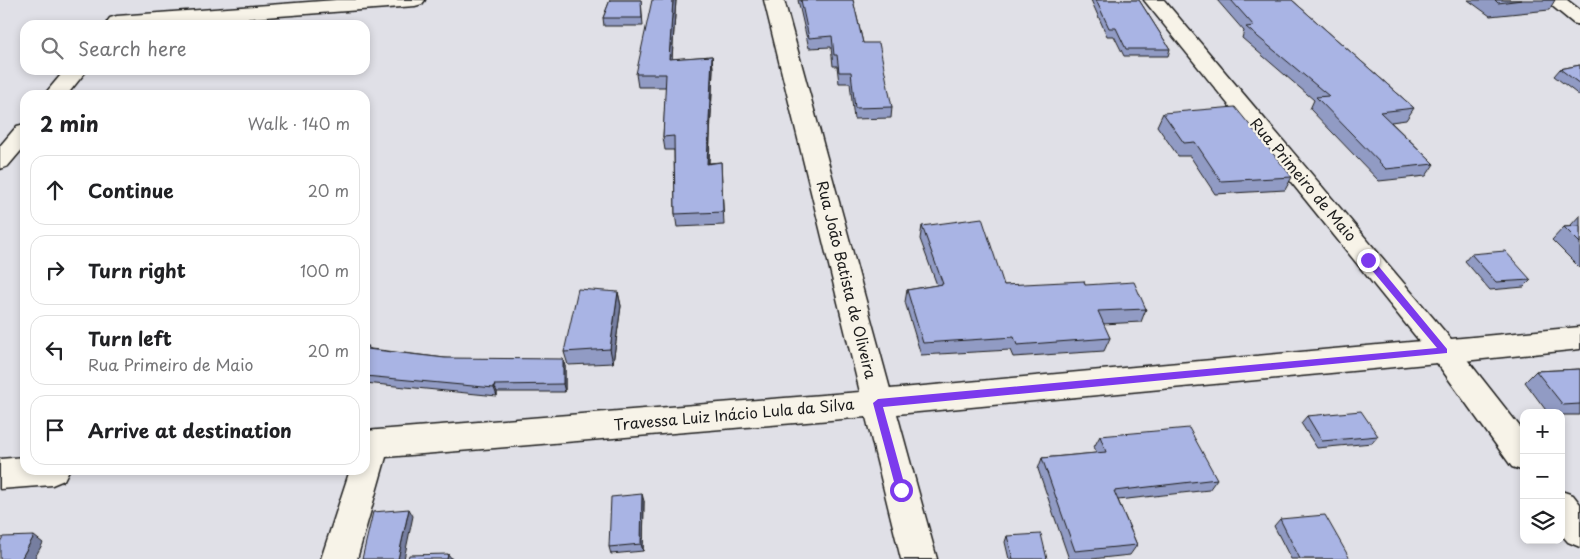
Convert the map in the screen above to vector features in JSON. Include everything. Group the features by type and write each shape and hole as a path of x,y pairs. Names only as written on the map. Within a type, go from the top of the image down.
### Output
{"street":[{"path":"118,20 136,0"},
{"path":"165,20 415,0"},
{"name":"Rua João Batista de Oliveira","path":"774,0 919,559"},
{"name":"Rua Primeiro de Maio","path":"1154,0 1444,351 1522,454"},
{"path":"1555,0 1580,19"},
{"path":"59,90 72,75"},
{"path":"0,160 20,137"},
{"name":"Travessa Luiz Inácio Lula da Silva","path":"370,444 878,403 1580,338"},
{"path":"0,474 20,472"},
{"path":"339,559 362,475"},
{"path":"1565,511 1580,531"}],"building":[{"path":"610,0 641,0 642,18 603,18"},
{"path":"652,0 673,0 669,59 712,56 707,164 721,162 723,212 675,214 674,136 663,137 666,74 636,74"},
{"path":"801,0 853,0 863,43 879,43 892,107 855,108 851,72 839,72 837,55 834,55 832,36 809,38"},
{"path":"1096,0 1139,0 1170,49 1126,49 1116,28 1109,28"},
{"path":"1231,0 1292,0 1414,108 1380,112 1434,164 1386,169 1316,97 1329,96 1246,27 1254,26"},
{"path":"1495,0 1522,0 1498,3"},
{"path":"1580,65 1580,84 1560,69"},
{"path":"1235,107 1292,177 1221,181 1195,142 1184,143 1163,113"},
{"path":"982,218 1004,285 1084,281 1085,285 1134,282 1146,309 1098,311 1110,338 1017,345 1014,337 923,343 907,290 943,284 922,226"},
{"path":"1580,226 1580,243 1564,227"},
{"path":"1505,251 1531,280 1496,282 1471,254"},
{"path":"578,289 618,292 610,349 564,352"},
{"path":"370,349 445,358 563,359 563,384 494,385 494,388 370,376"},
{"path":"1580,369 1580,404 1563,405 1536,371"},
{"path":"1361,411 1378,436 1322,441 1307,416"},
{"path":"1189,428 1217,479 1114,491 1137,545 1075,551 1042,458 1106,452 1100,436"},
{"path":"642,494 641,544 609,547 611,497"},
{"path":"409,509 398,559 362,559 373,512"},
{"path":"1325,515 1350,559 1300,559 1280,519"},
{"path":"1041,534 1047,559 1013,559 1007,536"},
{"path":"34,536 21,559 0,559 0,542 3,537"},
{"path":"448,554 447,559 408,559 409,555"}],"route":[{"path":"901,490 878,403 1444,351 1368,260"}]}
